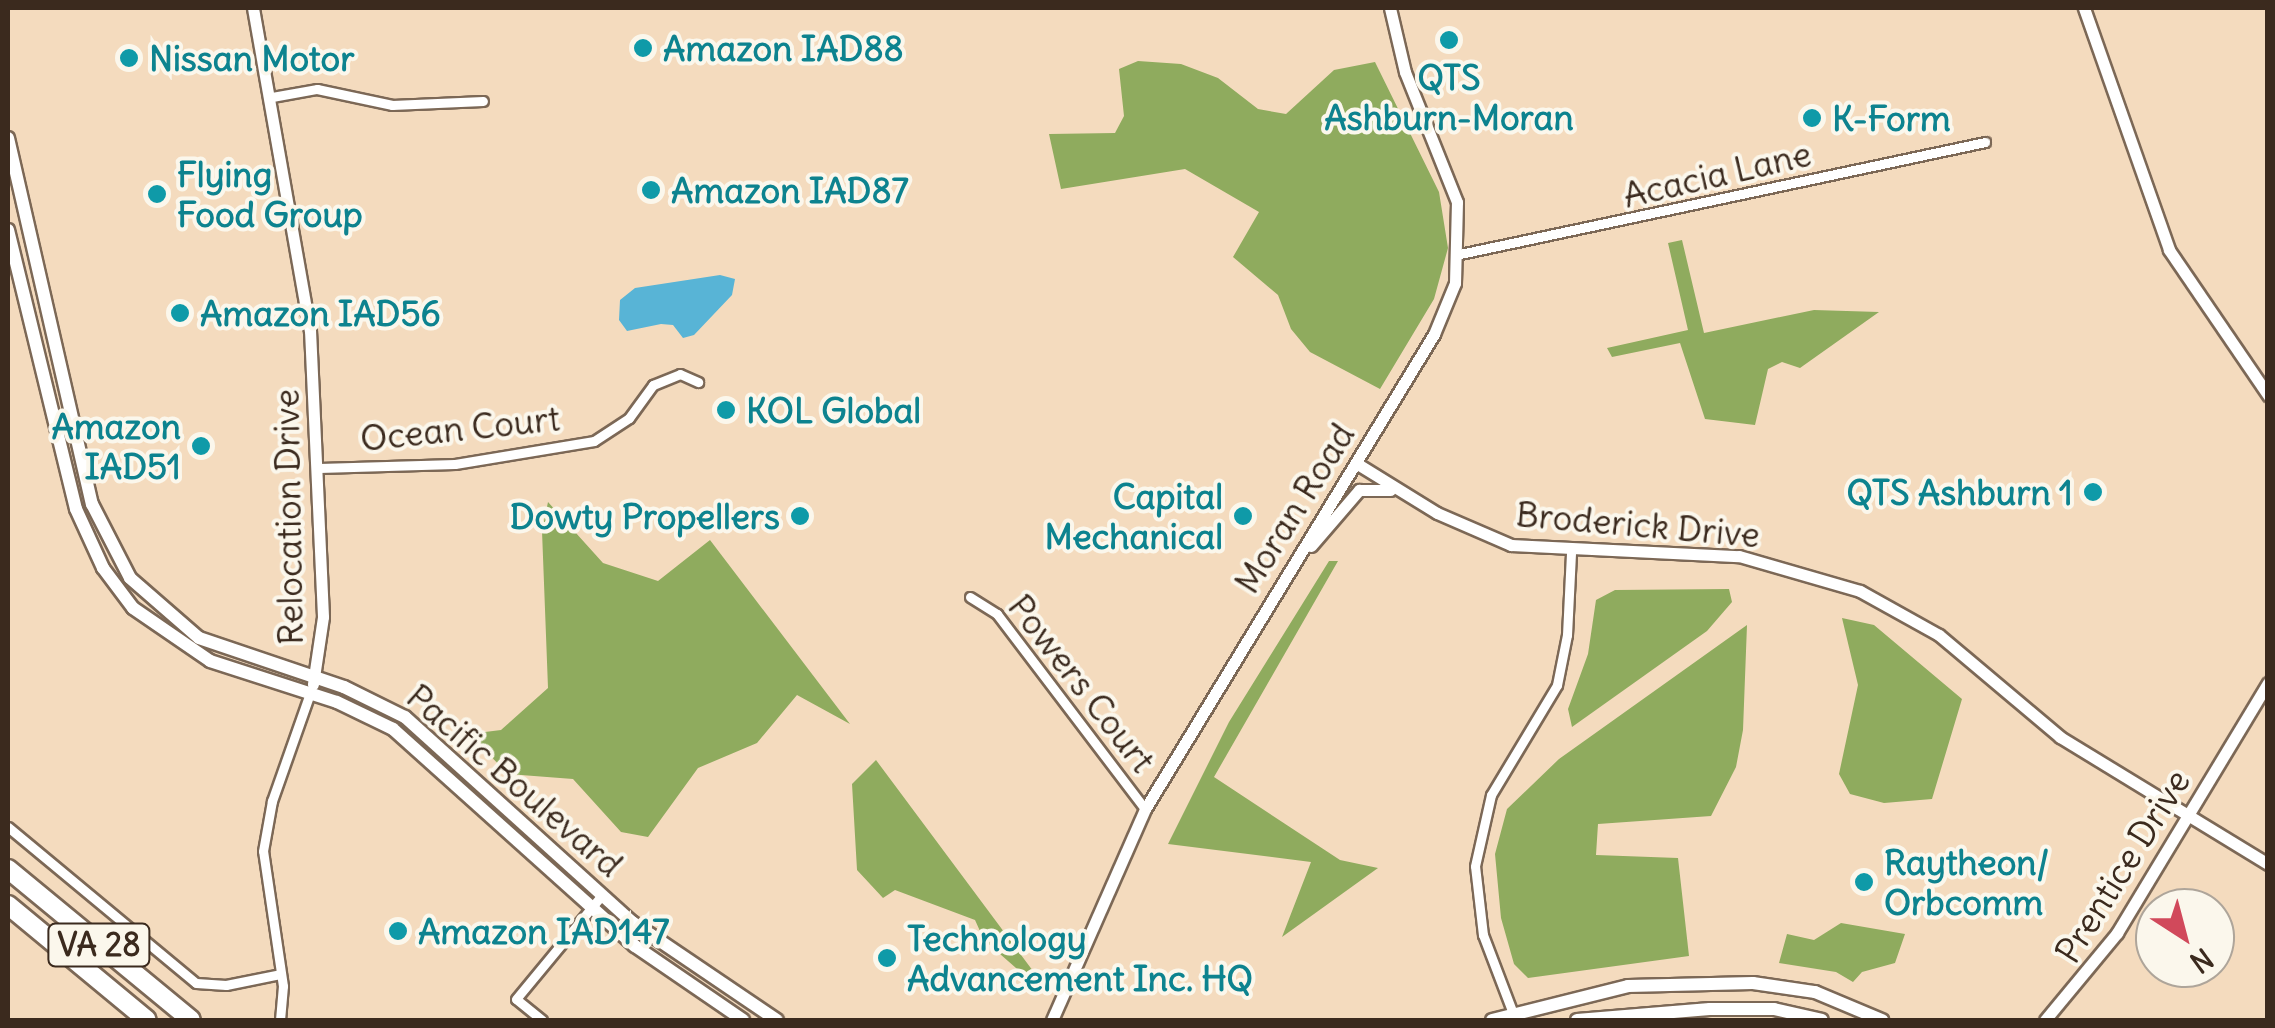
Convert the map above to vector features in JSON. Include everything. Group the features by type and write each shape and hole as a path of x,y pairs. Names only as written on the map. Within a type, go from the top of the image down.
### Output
{"highway":[{"name":"VA 28","path":"8,869 191,1020"},
{"name":"VA 28","path":"8,906 147,1020"}],"main road":[{"name":"Pacific Boulevard","path":"8,138 92,504 110,548 152,603 199,638 314,677 404,716 602,895 686,964 777,1020"},
{"name":"Pacific Boulevard","path":"8,230 76,509 103,568 133,608 188,650 372,716 408,740 590,907 743,1020"},
{"path":"1492,1020 1628,986 1753,983 1815,992 1882,1020"},
{"path":"1577,1020 1710,1009 1774,1010 1822,1020"}],"street":[{"name":"Relocation Drive","path":"253,8 272,98 310,330 323,617 314,677 272,801 263,850 280,974 280,1020"},
{"name":"Moran Road","path":"1052,1020 1145,809 1434,334 1460,254 1452,180 1405,72 1390,8"},
{"path":"2084,8 2168,250 2268,395"},
{"path":"272,98 317,89 392,105 483,101"},
{"name":"Acacia Lane","path":"1460,254 1985,142"},
{"name":"Ocean Court","path":"318,468 454,464 594,441 615,431 653,385 680,374 698,382"},
{"name":"Broderick Drive","path":"1356,463 1486,537 1571,553 1739,556 1860,592 1918,620 2060,737 2268,864"},
{"path":"1279,584 1359,490 1372,486 1404,493"},
{"path":"1514,1016 1477,914 1474,866 1491,794 1557,685 1567,635 1571,553"},
{"name":"Powers Court","path":"970,598 997,614 1145,809"},
{"name":"Prentice Drive","path":"2046,1020 2100,958 2268,684"},
{"path":"8,826 196,983 226,985 280,974"},
{"path":"542,1020 516,999 602,895"}],"green space":[{"path":"1138,61 1181,64 1218,78 1258,109 1286,114 1334,70 1375,62 1439,192 1448,248 1434,299 1380,389 1310,352 1291,329 1278,295 1233,257 1259,212 1185,169 1061,189 1049,134 1115,133 1124,116 1119,69"},
{"path":"1682,240 1704,333 1814,310 1879,312 1800,368 1782,362 1768,369 1755,425 1705,419 1680,343 1612,357 1607,348 1688,330 1668,243"},
{"path":"548,502 603,563 658,581 710,540 850,724 797,695 757,743 698,768 648,837 621,832 573,779 508,774 469,734 501,730 548,688 542,531"},
{"path":"1329,561 1338,561 1214,777 1340,860 1378,868 1282,937 1311,862 1168,844 1229,722"},
{"path":"1729,589 1732,602 1707,631 1572,727 1568,709 1588,654 1596,600 1615,590"},
{"path":"1842,618 1874,625 1962,699 1932,799 1884,803 1850,794 1839,774 1858,685"},
{"path":"1747,625 1743,730 1736,767 1711,816 1598,824 1596,855 1678,858 1689,956 1528,978 1514,964 1501,918 1495,854 1507,809 1559,759"},
{"path":"876,760 1033,971 1023,974 984,940 975,920 895,890 883,898 857,870 852,784"},
{"path":"1841,923 1905,934 1895,963 1862,972 1853,982 1836,972 1779,963 1787,934 1814,940"}],"water":[{"path":"720,275 735,279 732,295 694,335 683,338 673,325 661,324 627,331 619,320 620,300 635,288"}],"place":[{"name":"QTS Ashburn-Moran","path":"1449,40"},
{"name":"Amazon IAD88","path":"643,48"},
{"name":"Nissan Motor","path":"129,58"},
{"name":"K-Form","path":"1812,118"},
{"name":"Amazon IAD87","path":"651,190"},
{"name":"Flying Food Group","path":"157,194"},
{"name":"Amazon IAD56","path":"180,313"},
{"name":"KOL Global","path":"726,410"},
{"name":"Amazon IAD51","path":"201,446"},
{"name":"QTS Ashburn 1","path":"2093,492"},
{"name":"Dowty Propellers","path":"800,516"},
{"name":"Capital Mechanical","path":"1243,516"},
{"name":"Raytheon/ Orbcomm","path":"1864,882"},
{"name":"Amazon IAD147","path":"398,931"},
{"name":"Technology Advancement Inc. HQ","path":"887,958"}]}
